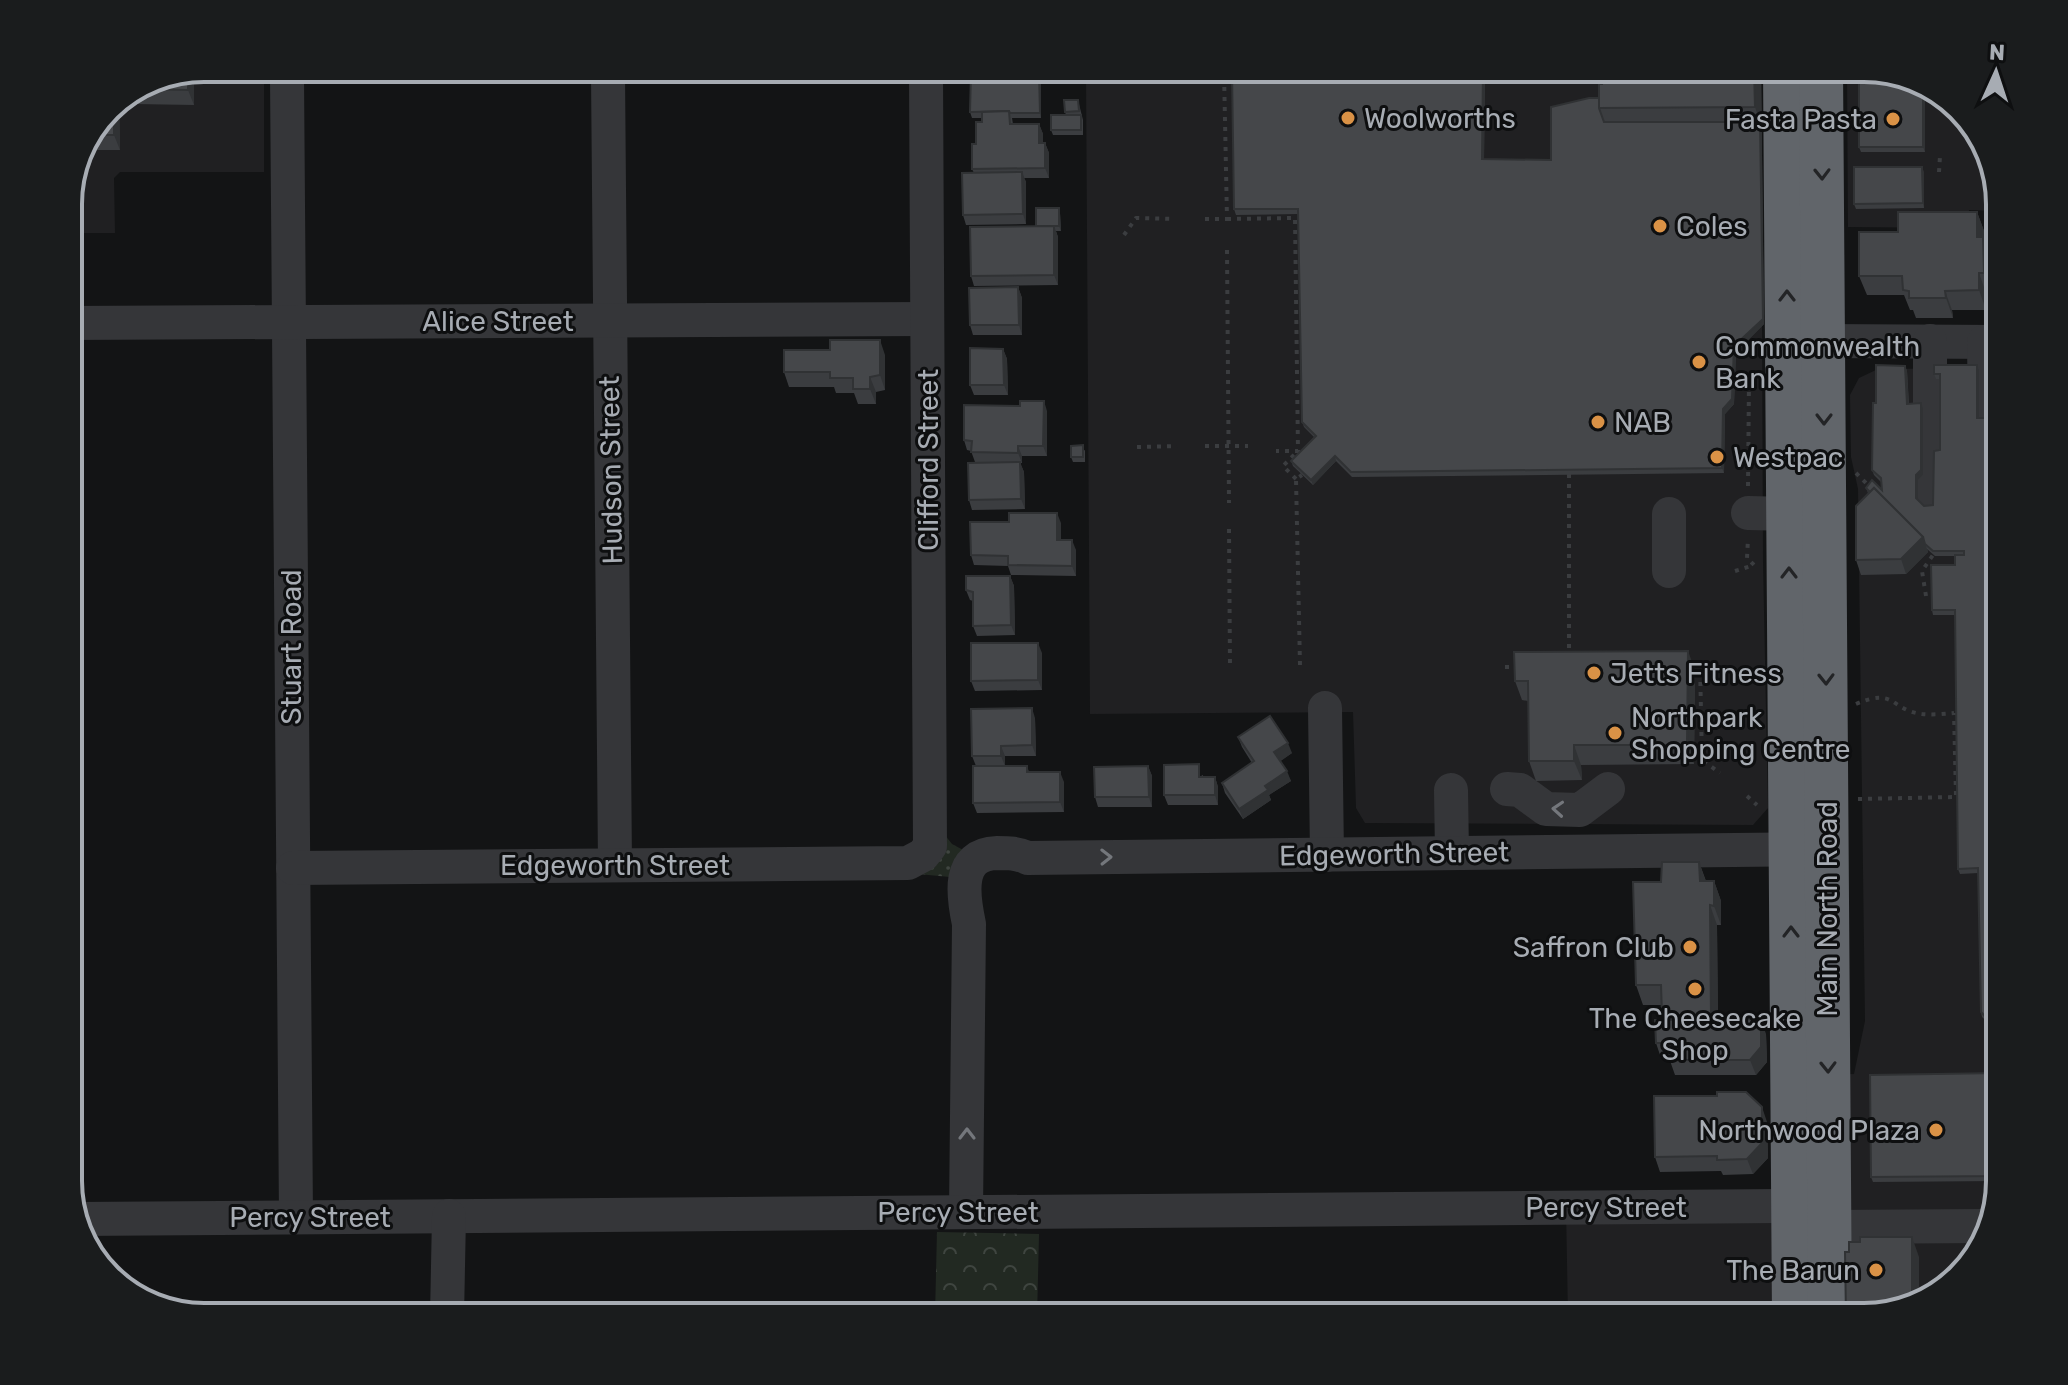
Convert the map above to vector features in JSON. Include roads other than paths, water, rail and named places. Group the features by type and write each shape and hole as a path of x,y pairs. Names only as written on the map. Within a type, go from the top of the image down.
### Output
{"highway":[{"name":"Main North Road","path":"1784,82 1768,514 1809,849 1829,1177 1794,1264 1794,1303"},
{"name":"Main North Road","path":"1821,82 1823,341 1809,849 1811,1217 1827,1303"}],"street":[{"name":"Stuart Road","path":"287,82 296,1217"},
{"name":"Hudson Street","path":"608,82 615,865"},
{"name":"Clifford Street","path":"926,82 930,846"},
{"name":"Alice Street","path":"82,323 927,319"},
{"path":"1823,341 1986,342"},
{"path":"1930,341 1930,504"},
{"path":"1985,419 1986,408"},
{"path":"1669,514 1669,571"},
{"path":"1325,708 1327,855"},
{"path":"1507,789 1520,790 1546,809 1580,810 1608,789"},
{"path":"1451,790 1452,853"},
{"name":"Edgeworth Street","path":"293,868 908,863 923,855 930,846"},
{"name":"Edgeworth Street","path":"966,1212 969,924 963,885 968,868 986,854 1016,853 1028,858 1809,849"},
{"name":"Percy Street","path":"88,1219 966,1212 1811,1217 1978,1226"},
{"path":"447,1303 449,1216"}],"place":[{"name":"Woolworths","path":"1348,118"},
{"name":"Fasta Pasta","path":"1893,119"},
{"name":"Coles","path":"1660,226"},
{"name":"Commonwealth Bank","path":"1699,362"},
{"name":"NAB","path":"1598,422"},
{"name":"Westpac","path":"1717,457"},
{"name":"Jetts Fitness","path":"1594,673"},
{"name":"Northpark Shopping Centre","path":"1615,733"},
{"name":"Saffron Club","path":"1690,947"},
{"name":"The Cheesecake Shop","path":"1695,989"},
{"name":"Northwood Plaza","path":"1936,1130"},
{"name":"The Barun","path":"1876,1270"}]}
